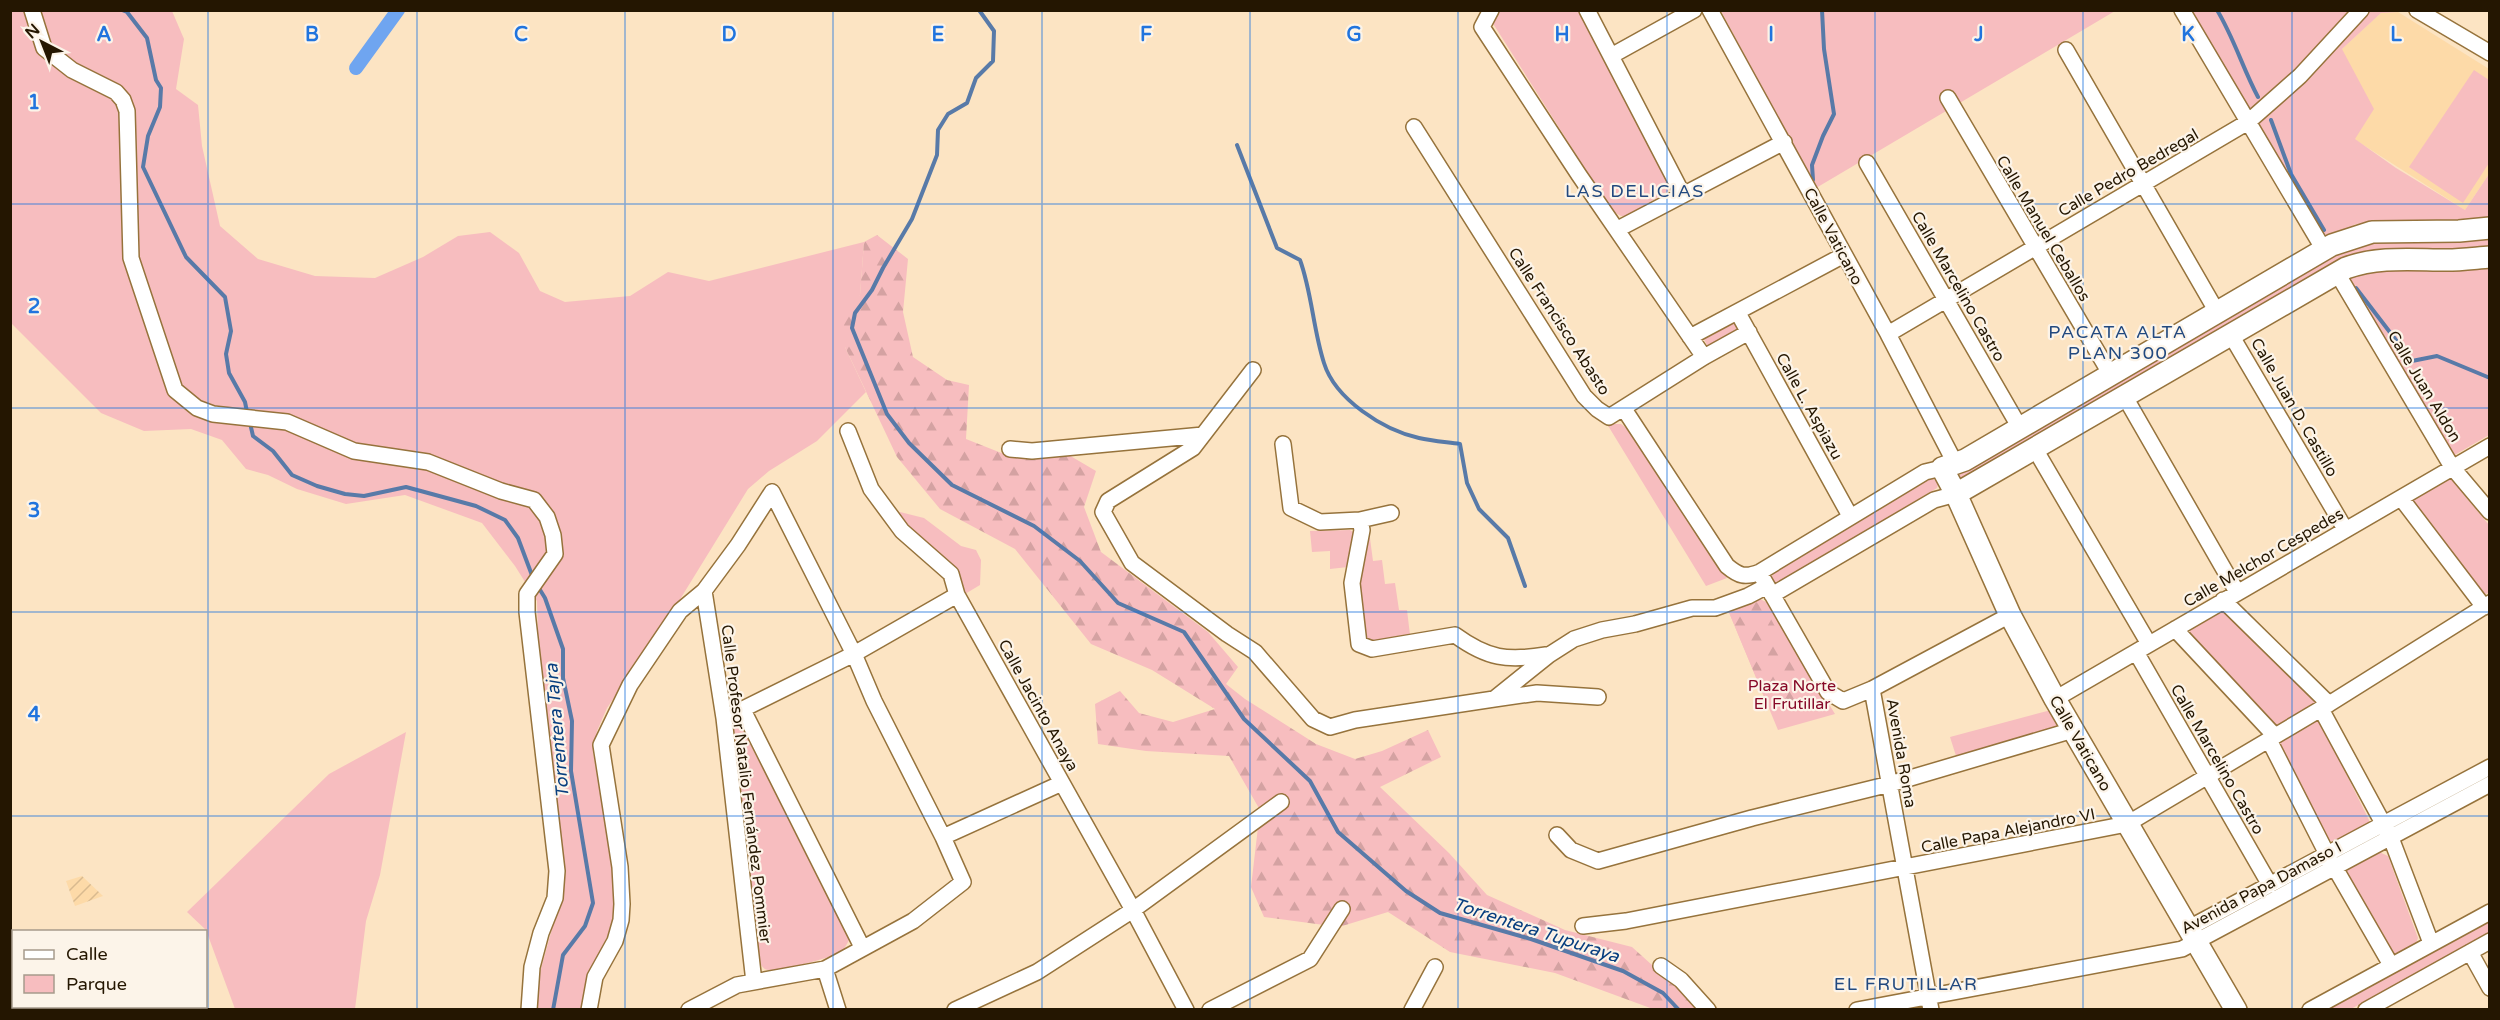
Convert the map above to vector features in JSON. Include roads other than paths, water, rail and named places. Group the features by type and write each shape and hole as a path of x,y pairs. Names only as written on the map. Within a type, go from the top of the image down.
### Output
{"street":[{"path":"32,10 44,48 56,60 116,92 123,100 127,111 131,258 175,390 197,408 213,414 287,422 354,451 428,462 501,491 534,500 547,517 553,535 555,554 527,594 557,871 555,898 541,933 532,967 529,1010"},
{"path":"1491,10 1482,27 1579,175 1704,357"},
{"path":"1587,10 1683,195"},
{"path":"1611,56 1694,10"},
{"name":"Calle Vaticano","path":"1710,10 1888,334 1948,465 1956,494 2010,615 2055,699 2236,1010"},
{"path":"2182,10 2324,250"},
{"name":"Calle Pedro Bedregal","path":"1888,334 2248,122 2300,76 2361,10"},
{"path":"2417,10 2490,53"},
{"path":"2066,50 2217,312"},
{"name":"Calle Manuel Ceballos","path":"1948,98 2112,375"},
{"name":"Calle Francisco Abasto","path":"1414,127 1584,396 1597,410 1609,417 1624,409 1727,566 1739,575 1749,577 1760,572"},
{"path":"1618,229 1784,142"},
{"name":"Calle Marcelino Castro","path":"1867,163 2020,428"},
{"path":"1760,572 1925,472 1965,460 2324,250 2353,237 2372,232 2459,231 2490,228"},
{"path":"1690,337 1844,255"},
{"path":"1494,699 1549,655 1574,639 1692,608 1715,608 1770,591 1934,500 1956,494 2337,273 2361,263 2390,259 2450,260 2490,257"},
{"name":"Calle Juan Aldon","path":"2337,273 2452,467 2490,512"},
{"name":"Calle L. Aspiazu","path":"1738,313 1850,516"},
{"path":"1624,409 1704,357 1749,332"},
{"name":"Calle Juan D. Castillo","path":"2231,335 2345,529"},
{"path":"1252,370 1193,448 1107,501 1103,512 1132,563 1227,634 1255,651 1313,719 1330,727 1355,720 1537,693 1598,697"},
{"path":"2125,397 2237,592"},
{"name":"Calle Jacinto Anaya","path":"848,431 871,489 902,531 951,574 957,595 1133,910 1186,1010"},
{"path":"1010,449 1032,451 1203,435"},
{"path":"1283,444 1291,508 1320,522 1360,520 1391,513"},
{"name":"Calle Melchor Cespedes","path":"2055,699 2490,446"},
{"name":"Calle Marcelino Castro","path":"2035,449 2142,648 2207,777 2270,885"},
{"path":"589,1010 595,978 615,941 622,904 620,867 601,745 630,685 680,611 704,591 738,545 772,492 854,654 963,882 913,921 825,969 737,984 689,1010"},
{"path":"2401,498 2488,605"},
{"path":"1360,520 1362,530 1352,583 1359,644 1372,649 1455,635 1477,651 1515,660 1549,655"},
{"name":"Avenida Roma","path":"1760,572 1831,696 1843,701 1872,689 1930,1003"},
{"name":"Calle Profesor Natalio Fernández Pommier","path":"704,591 724,718 754,982"},
{"path":"724,718 854,654 957,595"},
{"path":"2223,600 2325,706 2387,831 2431,943"},
{"name":"Calle Papa Alejandro VI","path":"1583,926 1638,919 2127,824 2325,706 2488,605"},
{"path":"1872,689 2010,615"},
{"path":"2175,629 2272,738 2327,854 2391,965"},
{"name":"Calle Profesor Natalio Fernández Pommier","path":"743,710 862,947"},
{"path":"1557,835 1571,850 1598,861 1752,818 1890,784 2073,730"},
{"name":"Avenida Papa Damaso I","path":"2194,935 2336,868 2387,831 2490,767"},
{"path":"943,837 1062,783"},
{"name":"Avenida Papa Damaso I","path":"1857,1010 1930,1003 2182,949 2194,935 2270,885 2327,854 2387,831 2490,784"},
{"path":"955,1010 1037,972 1133,910 1281,802"},
{"path":"1210,1010 1310,959 1342,909"},
{"path":"2310,1010 2490,912"},
{"path":"2366,1010 2490,941"},
{"path":"2470,952 2490,988"},
{"path":"1661,966 1681,980 1707,1010"},
{"path":"1412,1010 1436,967"},
{"path":"825,969 838,1010"}],"waterway":[{"name":"Torrentera Tajra","path":"122,10 127,12 147,38 156,80 161,88 160,107 148,136 143,167 186,257 225,297 231,331 226,354 229,373 245,402 247,412"},
{"path":"356,68 398,10"},
{"name":"Torrentera Tupuraya","path":"979,10 994,31 993,61 976,78 967,103 948,114 938,130 937,155 912,219 872,290 855,313 852,328 887,414 909,443 952,485 1034,526 1080,561 1118,603 1184,632 1244,719 1310,781 1338,832 1406,891 1440,913 1531,939 1623,971 1663,993 1679,1010"},
{"path":"1813,180 1812,165 1834,114 1824,49 1822,10"},
{"path":"2217,10 2258,97"},
{"path":"2271,120 2291,174 2324,230"},
{"path":"1237,145 1277,248 1300,260 1320,350 1324,363 1338,389 1362,411 1391,428 1419,438 1460,444 1467,483 1479,509 1508,538 1525,586"},
{"path":"2356,288 2412,361 2437,356 2490,378"},
{"name":"Torrentera Tajra","path":"250,423 253,436 273,451 292,475 317,486 345,494 364,496 406,487 476,506 505,520 518,538 533,578"},
{"name":"Torrentera Tajra","path":"537,585 545,598 563,649 563,678 572,721 571,771 593,903 585,926 563,955 553,1010"}],"district":[{"name":"LAS DELICIAS","path":"1635,191"},
{"name":"PACATA ALTA PLAN 300","path":"2118,342"},
{"name":"EL FRUTILLAR","path":"1906,984"}],"park label":[{"name":"Plaza Norte El Frutillar","path":"1792,694"}]}
